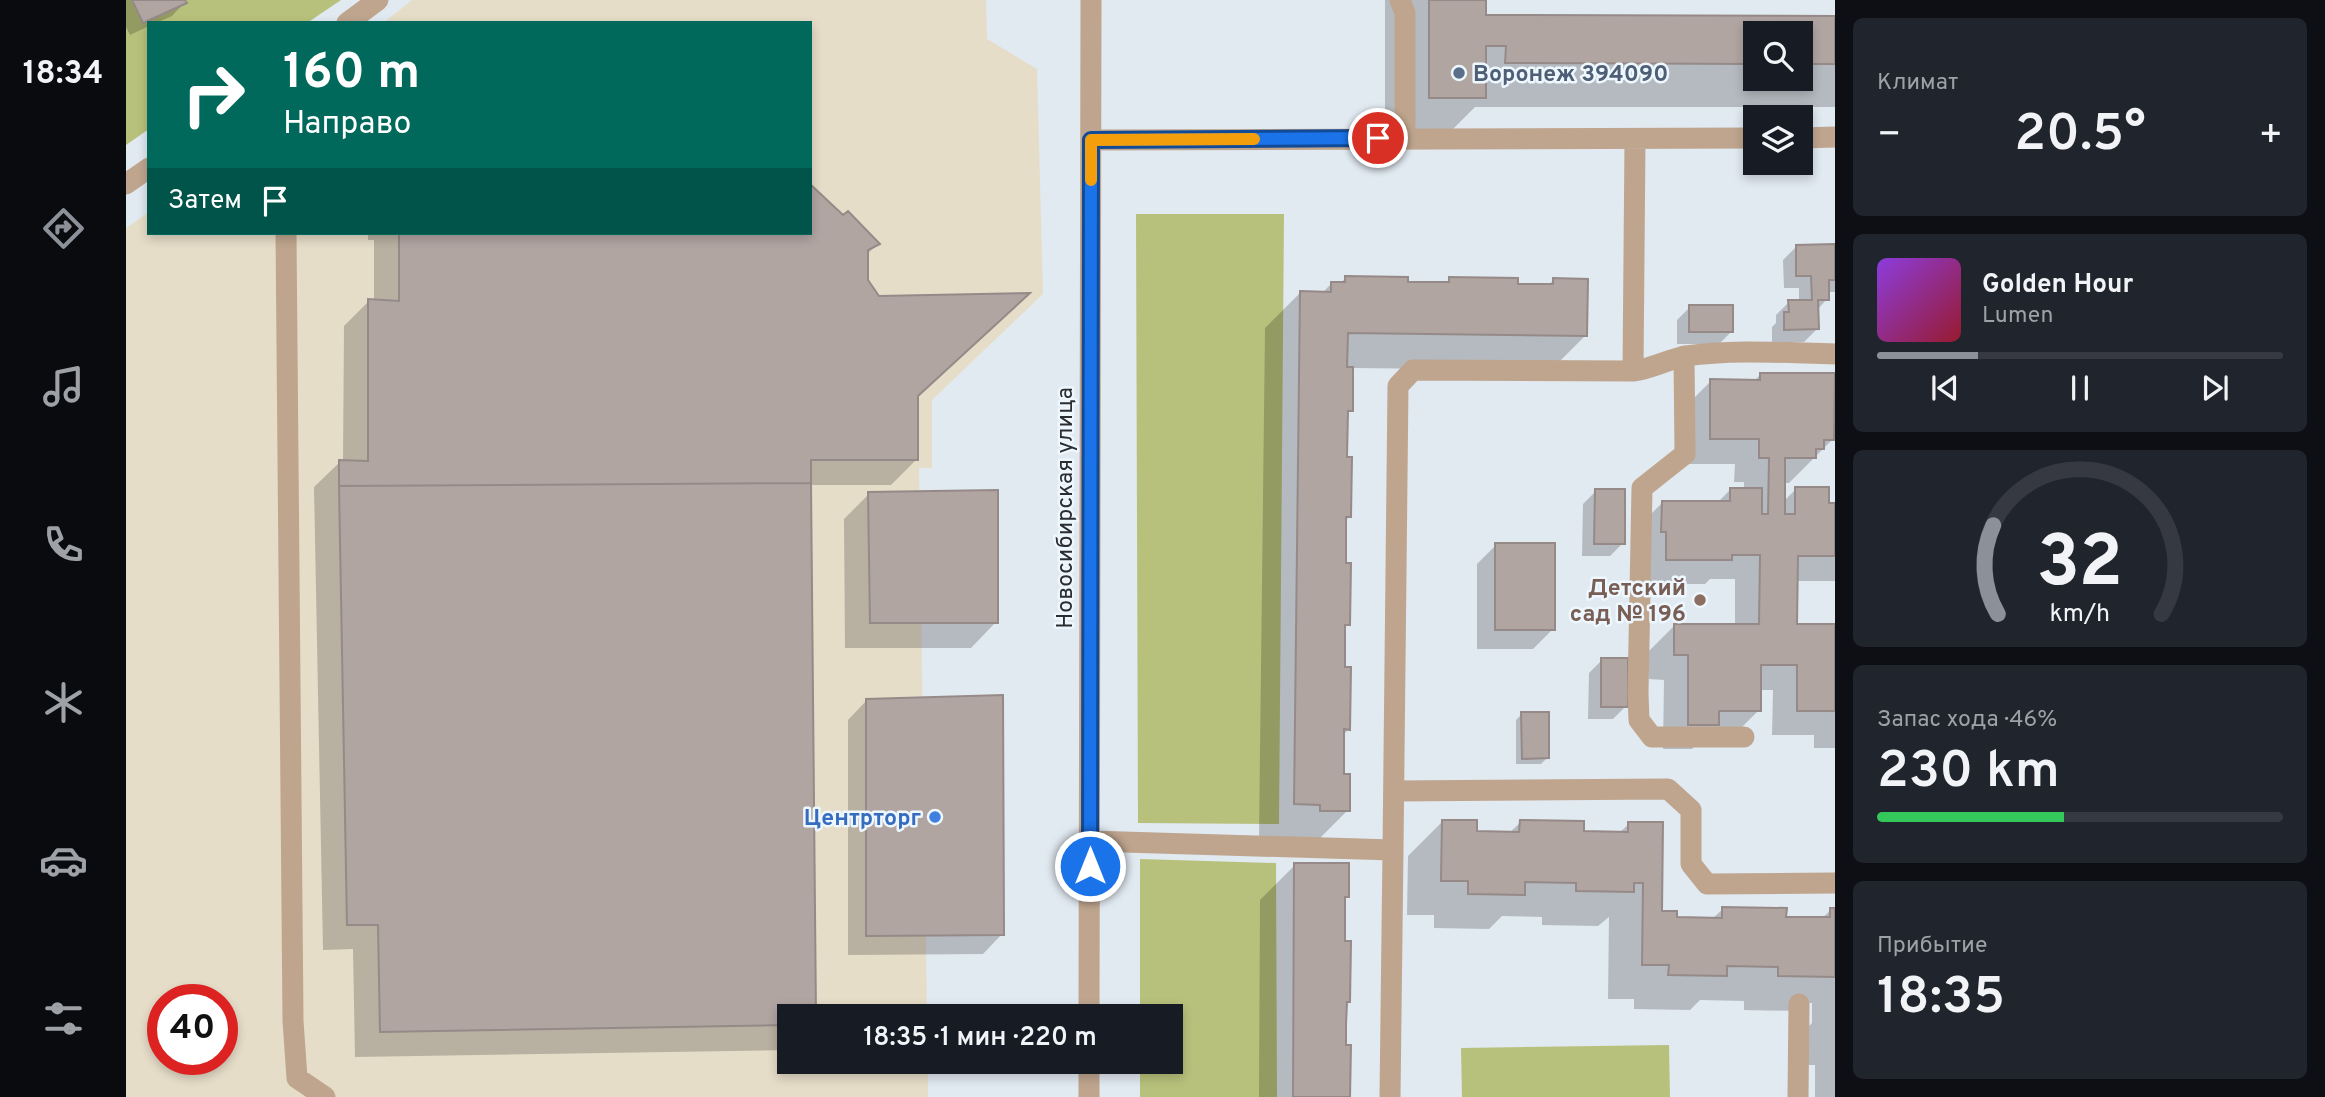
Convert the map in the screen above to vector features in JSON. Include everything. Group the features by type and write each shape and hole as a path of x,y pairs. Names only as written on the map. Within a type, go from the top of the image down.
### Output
{"street":[{"path":"350,21 378,0"},
{"name":"Новосибирская улица","path":"1089,1004 1091,0"},
{"path":"1400,0 1405,13 1405,138"},
{"path":"1813,138 1835,137"},
{"path":"1091,140 1743,138"},
{"path":"1633,371 1635,140"},
{"path":"126,184 147,169"},
{"path":"286,235 293,1021 297,1087 325,1097"},
{"path":"1390,1097 1398,386 1413,370 1633,371 1650,369 1684,356 1763,352 1835,354"},
{"path":"1684,356 1685,454 1642,488 1639,720 1652,737 1744,737"},
{"path":"1394,790 1668,789 1690,810 1691,864 1707,884 1835,883"},
{"path":"1090,841 1393,850"},
{"path":"1798,1097 1799,1004"},
{"path":"1089,1074 1089,1097"}],"shaded area":[{"path":"412,0 986,0 987,39 1037,69 1043,294 932,400 932,468 919,468 927,1004 777,1004 777,1074 928,1074 928,1097 126,1097 126,228 147,213 147,235 812,235 812,21 386,21"}],"green space":[{"path":"126,0 341,0 310,21 147,21 147,130 126,145"},
{"path":"1136,214 1284,214 1279,824 1138,823"},
{"path":"1140,859 1276,863 1277,1097 1140,1097 1140,1074 1183,1074 1183,1004 1140,1004"},
{"path":"1669,1045 1670,1097 1462,1097 1461,1048"}],"building":[{"path":"132,0 185,0 187,3 147,21 143,23"},
{"path":"1429,0 1486,0 1486,15 1835,16 1835,64 1813,64 1813,21 1743,21 1743,64 1505,63 1506,46 1486,46 1486,98 1429,98"},
{"path":"812,186 843,215 848,211 880,244 868,250 868,280 879,296 1030,293 918,396 918,460 811,460 811,483 339,486 339,460 368,461 368,299 399,301 399,235 812,235"},
{"path":"1835,244 1835,280 1829,280 1829,300 1818,300 1819,329 1784,330 1784,312 1789,312 1788,300 1812,300 1811,276 1796,276 1796,245"},
{"path":"1345,276 1408,277 1408,282 1449,282 1449,277 1518,278 1518,284 1553,284 1553,278 1588,279 1587,336 1348,333 1347,367 1353,367 1353,411 1348,411 1347,457 1352,457 1351,517 1346,517 1346,563 1351,563 1350,625 1345,625 1345,667 1351,667 1350,730 1344,729 1344,774 1350,774 1350,811 1320,811 1320,805 1294,804 1300,291 1331,292 1331,282 1345,282"},
{"path":"1689,305 1733,305 1733,332 1689,332"},
{"path":"1760,373 1835,373 1834,440 1824,440 1824,449 1816,449 1816,458 1785,458 1785,514 1795,514 1795,487 1829,487 1829,503 1835,503 1835,556 1798,556 1797,624 1835,624 1835,711 1797,711 1797,665 1761,665 1761,711 1719,711 1719,725 1688,725 1688,655 1674,655 1674,624 1759,624 1760,555 1732,555 1732,560 1666,560 1666,532 1661,532 1662,501 1730,501 1730,488 1762,488 1762,514 1768,514 1769,458 1759,458 1759,439 1710,439 1710,379 1760,380"},
{"path":"811,483 816,1004 777,1004 777,1025 380,1032 378,925 347,925 339,486"},
{"path":"1595,489 1625,489 1625,544 1594,544"},
{"path":"998,490 998,623 870,623 868,492"},
{"path":"1495,543 1555,543 1555,630 1495,630"},
{"path":"1601,658 1628,658 1628,707 1601,707"},
{"name":"Центрторг","path":"1003,695 1004,935 866,936 866,699"},
{"path":"1521,712 1549,712 1549,758 1522,759"},
{"path":"1442,820 1477,820 1477,831 1519,832 1520,820 1584,821 1584,831 1628,832 1628,822 1663,822 1662,911 1677,911 1677,917 1722,918 1722,907 1787,908 1786,917 1830,917 1830,908 1835,908 1835,977 1778,976 1778,967 1727,966 1727,976 1668,975 1669,965 1642,965 1643,883 1634,883 1634,892 1576,891 1576,883 1525,882 1525,895 1468,894 1468,881 1441,881"},
{"path":"1294,863 1349,863 1349,897 1345,897 1345,941 1351,941 1350,1002 1347,1002 1346,1024 1346,1045 1351,1045 1350,1097 1293,1097"}],"slow traffic":[{"path":"1091,180 1091,140 1254,139"}],"place":[{"name":"Воронеж 394090","path":"1459,73"},
{"name":"Детский сад № 196","path":"1700,600"},
{"name":"Центрторг","path":"935,817"}],"route":[{"path":"1090,866 1091,140 1378,138"}]}
